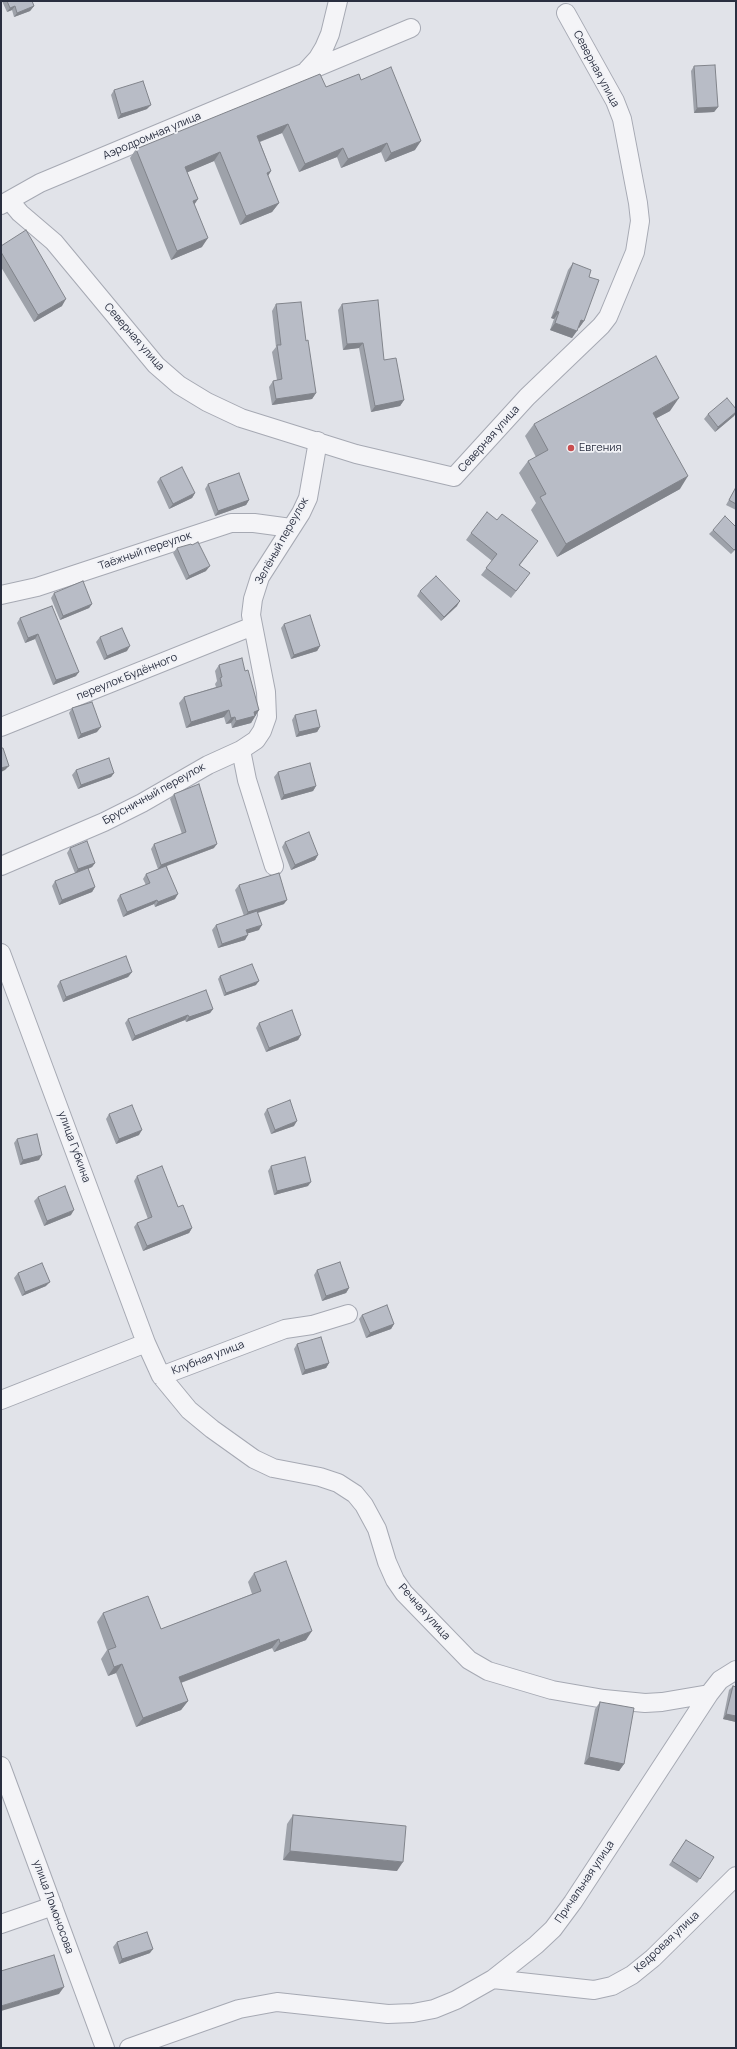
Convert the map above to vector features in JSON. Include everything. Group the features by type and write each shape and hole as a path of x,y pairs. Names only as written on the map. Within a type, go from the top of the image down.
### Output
{"street":[{"name":"Аэродромная улица","path":"305,72 318,58 324,48 330,34 338,1"},
{"name":"Северная улица","path":"6,203 54,242 156,366 180,385 207,402 241,418 356,454 454,476 522,403 601,326 608,317 635,252 640,221 622,119 615,101 566,12"},
{"name":"Аэродромная улица","path":"6,203 40,183 410,28"},
{"name":"Зелёный переулок","path":"241,750 256,740 262,731 267,717 266,692 251,615 253,599 260,577 308,498 318,441"},
{"name":"Таёжный переулок","path":"1,595 37,587 231,523 254,523 291,528"},
{"name":"переулок Будённого","path":"1,727 253,626"},
{"path":"241,750 247,780 274,866"},
{"name":"Брусничный переулок","path":"1,866 104,822 142,803 208,764 241,750"},
{"name":"улица Губкина","path":"1,953 146,1343"},
{"name":"Клубная улица","path":"146,1343 161,1376 285,1329 312,1325 348,1314"},
{"path":"1,1400 146,1343"},
{"name":"Речная улица","path":"161,1376 189,1410 212,1429 254,1459 273,1468 338,1482 355,1494 364,1505 376,1529 390,1568 404,1593 469,1660 488,1671 552,1690 611,1700 662,1702 709,1694"},
{"path":"709,1694 720,1680 736,1670"},
{"name":"Причальная улица","path":"130,2048 238,2009 270,2003 300,2004 388,2014 413,2014 434,2009 456,2000 493,1979 536,1945 557,1924 573,1902 709,1694"},
{"name":"улица Ломоносова","path":"1,1766 105,2048"},
{"name":"Кедровая улица","path":"493,1979 594,1990 612,1986 632,1975 652,1958 736,1876"},
{"path":"1,1924 53,1906"}],"building":[{"path":"7,1 32,1 34,6 17,13 15,6 10,8"},
{"path":"715,65 718,107 697,108 694,66"},
{"path":"391,67 421,141 391,153 387,143 348,159 343,148 305,164 288,124 257,136 271,171 267,173 279,203 246,216 220,152 185,167 198,199 193,201 208,238 177,251 136,149 320,74 326,87 359,74 361,80"},
{"path":"143,81 151,105 121,114 114,90"},
{"path":"26,230 66,299 38,315 1,252 1,246"},
{"path":"573,263 591,270 589,277 599,280 584,321 581,320 577,331 555,323 559,312 556,311"},
{"path":"378,300 384,360 396,358 404,400 375,406 363,343 347,344 342,304"},
{"path":"301,302 306,341 308,340 316,393 276,399 273,381 282,379 277,345 281,345 276,304"},
{"name":"Евгения","path":"656,356 679,398 653,413 688,476 566,544 540,497 546,494 528,461 548,450 534,424"},
{"path":"727,398 736,409 736,412 718,427 708,414"},
{"path":"182,467 195,493 173,504 160,478"},
{"path":"239,473 249,500 218,511 208,484"},
{"path":"736,487 736,504 729,500"},
{"path":"487,512 497,520 502,514 538,541 519,565 530,573 516,591 486,568 497,554 471,533"},
{"path":"725,516 736,527 736,548 734,550 713,530"},
{"path":"198,542 210,566 189,576 177,548 192,545"},
{"path":"436,576 460,601 444,617 420,591"},
{"path":"83,581 92,604 63,616 54,593"},
{"path":"52,606 79,672 56,680 38,634 28,638 20,618"},
{"path":"310,615 320,646 294,655 284,624"},
{"path":"122,628 130,646 107,656 100,637"},
{"path":"242,658 245,671 248,670 259,710 254,712 255,716 236,721 235,717 231,718 229,710 191,722 184,697 222,686 220,678 222,677 219,665"},
{"path":"92,702 101,727 81,734 72,708"},
{"path":"316,710 320,727 299,732 295,715"},
{"path":"1,748 3,748 9,766 1,768"},
{"path":"109,758 114,773 81,785 76,770"},
{"path":"310,763 316,786 284,795 278,772"},
{"path":"199,784 217,844 161,865 154,844 186,832 174,794"},
{"path":"309,832 318,855 295,865 285,842"},
{"path":"87,841 95,863 78,869 70,848"},
{"path":"166,866 178,894 158,902 157,900 127,912 120,895 150,883 146,874"},
{"path":"88,868 95,887 62,900 55,881"},
{"path":"279,873 287,900 248,912 239,885"},
{"path":"257,911 262,925 246,930 248,935 222,944 216,925"},
{"path":"126,956 132,972 66,997 60,981"},
{"path":"252,964 259,981 226,993 220,976"},
{"path":"206,990 213,1009 189,1017 188,1015 135,1036 128,1019"},
{"path":"292,1010 301,1035 269,1048 259,1023"},
{"path":"290,1100 297,1121 275,1130 267,1109"},
{"path":"132,1105 142,1130 119,1139 109,1114"},
{"path":"37,1134 42,1155 23,1160 17,1139"},
{"path":"305,1157 311,1182 277,1191 271,1166"},
{"path":"162,1166 178,1207 183,1205 192,1228 147,1246 137,1223 152,1217 137,1176"},
{"path":"65,1186 74,1210 47,1221 38,1197"},
{"path":"340,1262 349,1288 326,1296 317,1270"},
{"path":"42,1263 50,1282 25,1292 18,1273"},
{"path":"387,1305 394,1324 370,1333 362,1315"},
{"path":"321,1337 329,1363 305,1370 297,1344"},
{"path":"286,1561 312,1631 280,1643 279,1639 179,1677 188,1701 143,1718 122,1664 114,1667 108,1650 116,1647 103,1613 148,1596 161,1629 261,1591 254,1573"},
{"path":"733,1686 736,1687 736,1716 726,1714"},
{"path":"600,1702 634,1708 624,1764 589,1757"},
{"path":"293,1815 406,1826 403,1862 290,1851"},
{"path":"686,1840 714,1857 700,1879 672,1861"},
{"path":"147,1932 153,1949 122,1959 117,1942"},
{"path":"54,1955 64,1987 1,2006 1,1971"}],"place":[{"name":"Евгения","path":"571,448"}]}
